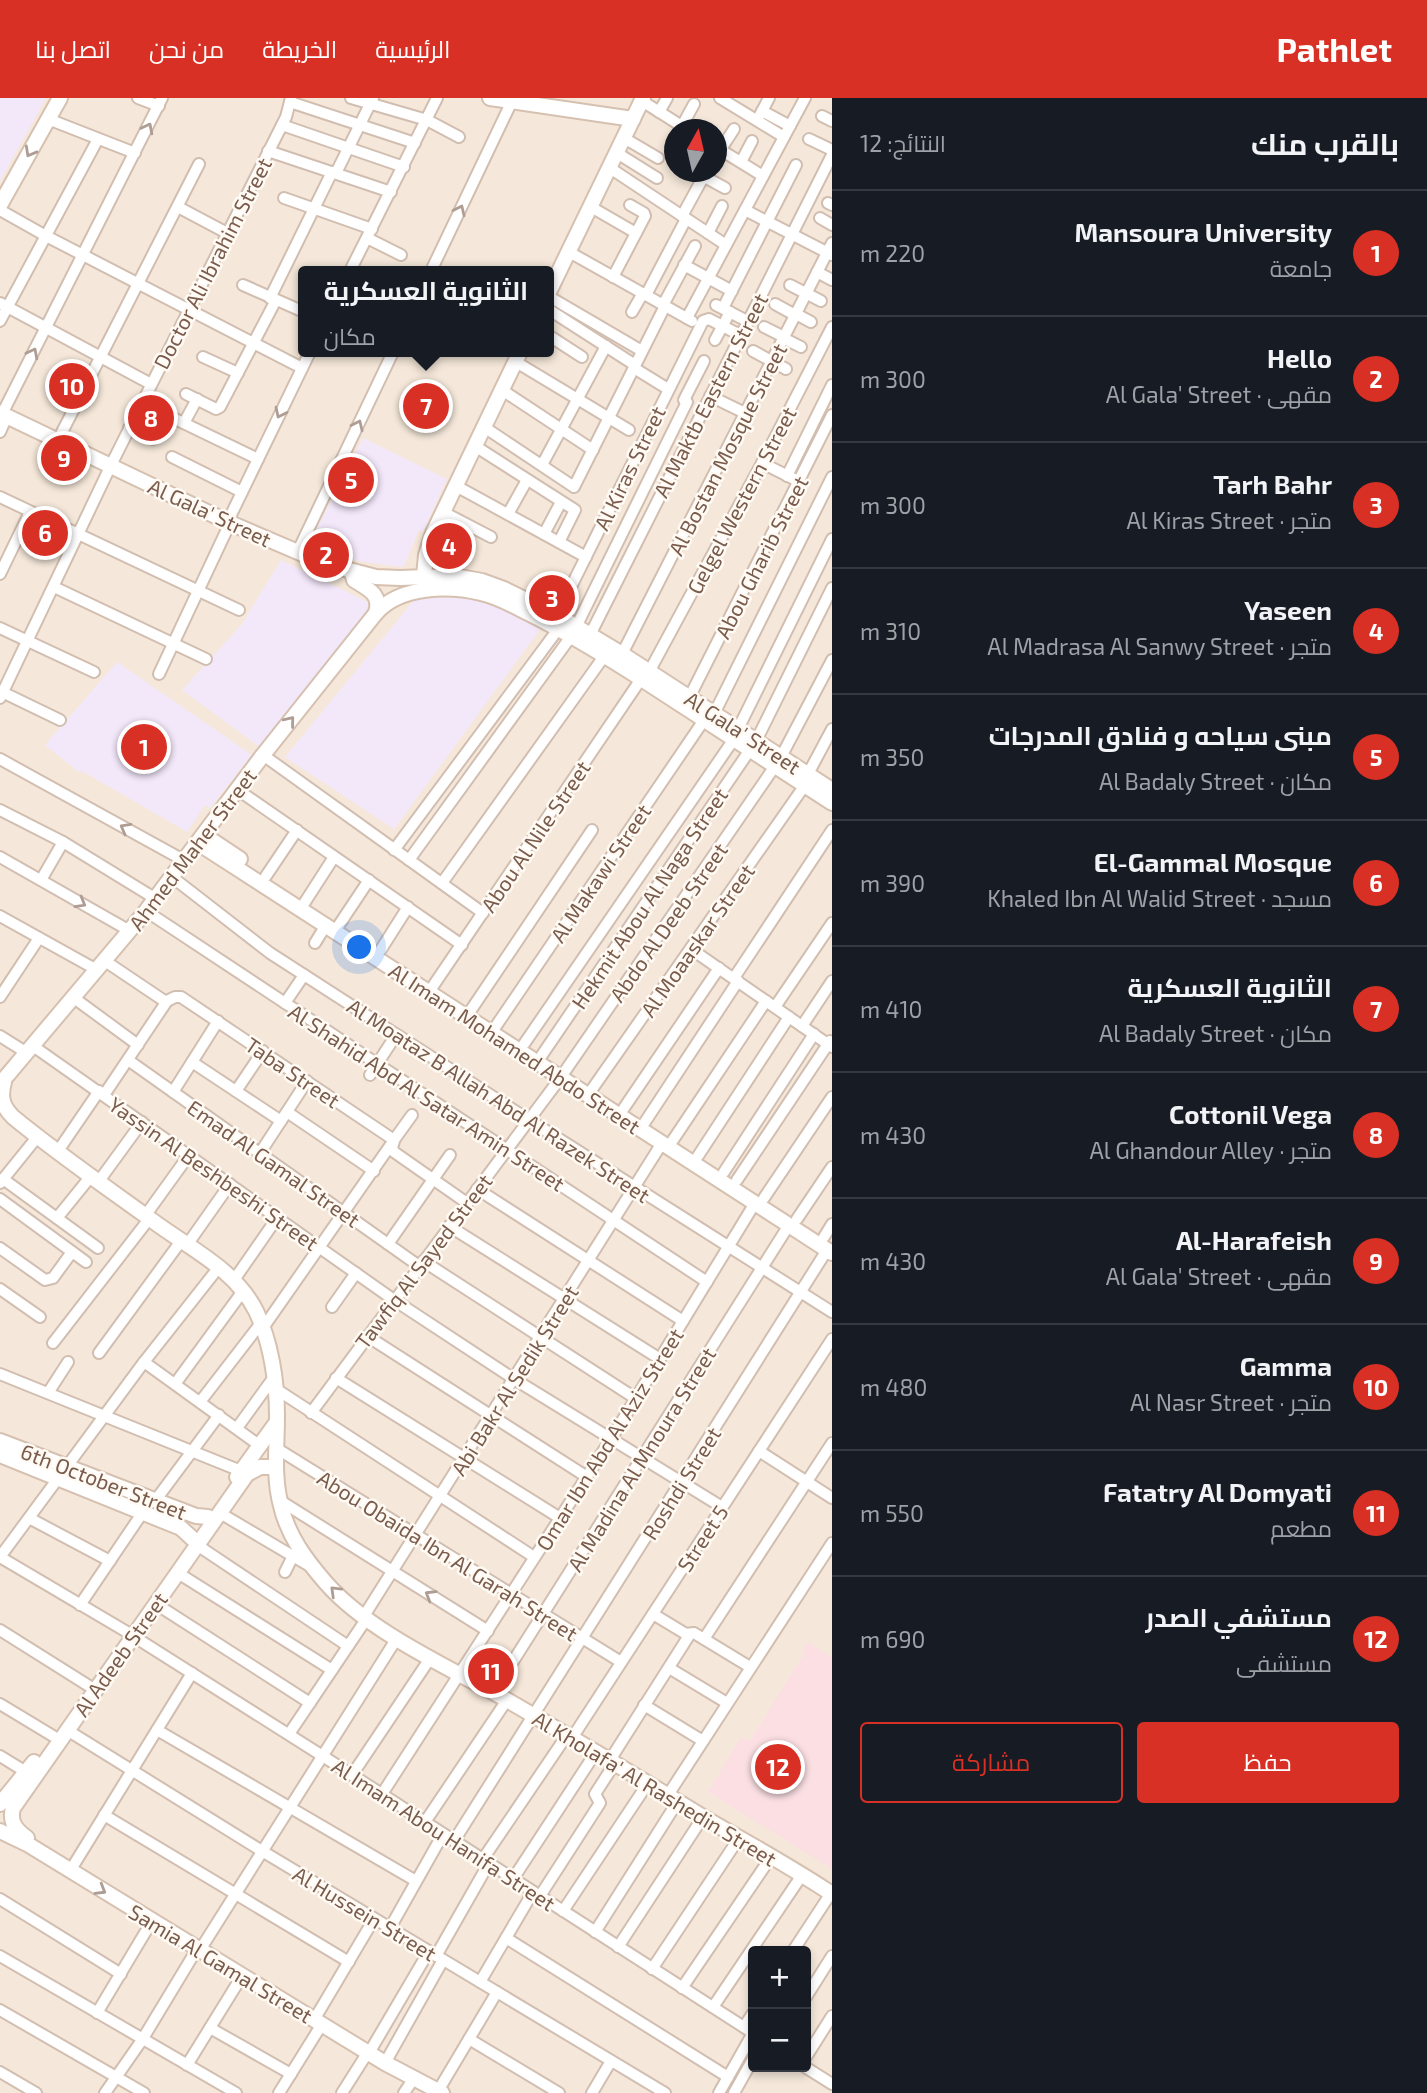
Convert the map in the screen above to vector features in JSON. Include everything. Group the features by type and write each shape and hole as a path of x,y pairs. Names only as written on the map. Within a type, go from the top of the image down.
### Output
{"main road":[{"path":"0,207 60,98"},
{"path":"493,98 633,119"},
{"path":"554,283 643,100"},
{"path":"424,576 429,544 518,357"},
{"name":"Al Gala' Street","path":"3,414 297,553 352,572 388,578 454,576 590,635 622,654 645,676 778,762 807,780 832,790"},
{"path":"352,572 354,580 376,596 376,613"},
{"name":"Al Gala' Street","path":"397,600 417,592 481,587"},
{"name":"Ahmed Maher Street","path":"2,1112 2,1083 156,899 263,755 376,613 397,600"},
{"name":"Al Gala' Street","path":"566,626 605,655 689,698 709,717"},
{"name":"Al Gala' Street","path":"807,780 832,803"},
{"name":"Al Imam Mohamed Abdo Street","path":"201,839 266,876 305,902 332,925 380,951 431,989 471,1010 542,1055 563,1074"},
{"name":"Al Imam Mohamed Abdo Street","path":"201,839 760,1201 829,1241"},
{"name":"Al Imam Mohamed Abdo Street","path":"591,1092 624,1108 668,1141 730,1176 760,1201"},
{"name":"Al Kholafa' Al Rashedin Street","path":"2,1112 17,1120 219,1267 252,1304 262,1326 275,1383 277,1422 270,1467 284,1517 294,1540 328,1585 365,1617 397,1638 596,1752 831,1894"},
{"name":"Al Adeeb Street","path":"0,1804 60,1733 277,1422"},
{"path":"259,1445 266,1454 270,1467"},
{"name":"6th October Street","path":"2,1448 62,1472 181,1528 195,1542"},
{"name":"Al Adeeb Street","path":"214,1515 247,1474 255,1468 270,1467"},
{"name":"6th October Street","path":"62,1472 201,1517 214,1515"},
{"name":"Al Adeeb Street","path":"46,1856 16,1830 12,1822 12,1812 89,1686 156,1604 178,1573 195,1542"},
{"name":"Samia Al Gamal Street","path":"0,1831 46,1856 368,2053 440,2092"}],"street":[{"path":"0,432 3,414 161,102 138,98"},
{"path":"351,98 371,101 426,120 460,137"},
{"path":"355,266 437,98"},
{"path":"659,112 667,98"},
{"path":"720,98 733,102 787,131"},
{"path":"760,116 769,98"},
{"path":"687,318 803,101 790,98"},
{"path":"290,100 415,143"},
{"name":"Doctor Ali Ibrahim Street","path":"1,694 129,428 282,125 290,100"},
{"path":"643,100 670,119"},
{"path":"186,394 218,409 254,343 314,209 349,148 371,101"},
{"path":"433,266 512,101"},
{"path":"688,119 694,104"},
{"path":"48,120 135,153"},
{"path":"282,125 404,167"},
{"path":"727,138 734,129"},
{"path":"624,138 658,159"},
{"path":"0,321 4,305 46,236 98,139"},
{"path":"809,139 832,153"},
{"path":"741,162 752,141"},
{"path":"268,151 391,192"},
{"path":"617,153 657,178"},
{"name":"Al Maktb Eastern Street","path":"590,635 832,153"},
{"path":"727,154 763,176"},
{"path":"58,440 199,164"},
{"path":"715,340 722,326 723,308 796,165"},
{"path":"610,168 726,245"},
{"path":"632,312 644,294 701,182"},
{"path":"716,182 725,188"},
{"path":"284,198 369,233 401,256"},
{"path":"613,277 645,214 630,205"},
{"path":"708,233 722,206"},
{"path":"0,207 46,236 302,368"},
{"path":"178,207 227,233"},
{"path":"591,207 636,233"},
{"path":"745,210 791,234 830,250"},
{"path":"820,218 832,225"},
{"path":"484,427 574,487 695,246"},
{"name":"Al Bostan Mosque Street","path":"622,654 830,250"},
{"path":"569,252 687,318 702,323 709,319 740,335"},
{"path":"684,265 732,291"},
{"path":"817,272 832,279"},
{"path":"243,285 298,311"},
{"path":"790,285 821,301"},
{"path":"554,299 642,351"},
{"path":"775,304 811,322"},
{"path":"4,305 151,384"},
{"path":"723,308 747,321"},
{"path":"554,313 667,390 703,410"},
{"name":"Al Kiras Street","path":"566,626 586,556 702,323"},
{"path":"764,327 800,347"},
{"name":"Gelgel Western Street","path":"645,676 762,463 832,327"},
{"path":"554,338 582,357"},
{"path":"542,465 606,346"},
{"path":"753,351 786,369"},
{"path":"203,357 238,373"},
{"path":"159,674 308,357"},
{"path":"297,553 391,357"},
{"path":"518,357 578,399 629,430"},
{"path":"409,860 566,626 704,361"},
{"path":"787,476 832,385"},
{"path":"758,388 770,394"},
{"path":"502,390 593,450"},
{"path":"709,396 745,413"},
{"path":"184,424 197,399"},
{"path":"142,403 258,459"},
{"name":"Abou Gharib Street","path":"689,698 832,415"},
{"path":"129,428 153,439"},
{"path":"475,446 575,510 559,542"},
{"path":"172,457 242,492"},
{"path":"762,463 798,482"},
{"name":"Al Makawi Street","path":"496,1026 709,717 832,477"},
{"path":"508,514 527,480"},
{"path":"456,486 586,556"},
{"path":"0,498 239,610"},
{"path":"544,534 561,502"},
{"path":"2,566 30,512"},
{"path":"443,512 491,537"},
{"path":"524,1044 736,734 832,539"},
{"path":"54,587 206,659"},
{"name":"Hekmit Abou Al Naga Street","path":"542,1055 754,746 832,588"},
{"path":"394,850 566,626"},
{"path":"0,628 94,672"},
{"path":"442,883 605,655"},
{"name":"Abdo Al Deeb Street","path":"563,1074 778,762 832,660"},
{"name":"Abou Al Nile Street","path":"431,989 645,676"},
{"path":"1,694 60,720"},
{"name":"Al Moaaskar Street","path":"591,1092 807,780 832,729"},
{"path":"263,755 483,913"},
{"path":"0,759 185,861"},
{"path":"238,790 462,944"},
{"path":"0,810 64,842 156,899"},
{"path":"471,1010 592,830"},
{"path":"645,1122 832,830"},
{"path":"266,876 297,831"},
{"path":"41,880 64,842"},
{"path":"0,857 130,931"},
{"path":"305,902 334,857"},
{"name":"Al Moataz B Allah Abd Al Razek Street","path":"172,877 239,930 304,975 832,1312"},
{"path":"315,943 369,880"},
{"path":"380,951 408,907"},
{"name":"Al Shahid Abd Al Satar Amin Street","path":"146,911 707,1282"},
{"name":"Taba Street","path":"0,916 39,938 101,965 167,1001 181,997 394,1140 394,1152 467,1203"},
{"name":"Abi Bakr Al Sedik Street","path":"289,1734 348,1646 634,1187 832,923"},
{"path":"0,997 39,938"},
{"path":"691,949 831,1043 730,1176"},
{"path":"624,1108 719,968"},
{"path":"0,975 11,981"},
{"path":"285,1003 304,975"},
{"path":"802,1026 832,981"},
{"path":"74,998 138,1045"},
{"path":"58,1151 128,1060 167,1001"},
{"path":"698,1156 789,1017"},
{"path":"173,1092 218,1021"},
{"path":"730,1176 814,1034"},
{"path":"370,1075 396,1035"},
{"name":"Yassin Al Beshbeshi Street","path":"0,1036 30,1049 102,1093 394,1300 514,1379 722,1507"},
{"path":"236,1091 263,1051"},
{"name":"Emad Al Gamal Street","path":"128,1060 388,1244 635,1398"},
{"path":"192,1062 236,1091 284,1116 374,1171"},
{"name":"Tawfiq Al Sayed Street","path":"311,1413 563,1074"},
{"path":"260,1153 307,1081"},
{"name":"Omar Ibn Abd Al Aziz Street","path":"382,1794 587,1477 729,1247 832,1097"},
{"path":"200,1402 320,1249 412,1115"},
{"path":"57,1218 95,1179 142,1122"},
{"path":"38,1136 1,1181 98,1248"},
{"path":"53,1343 147,1217 189,1154"},
{"path":"388,1244 450,1155"},
{"name":"Al Madina Al Mnoura Street","path":"493,1693 762,1268 832,1167"},
{"path":"99,1353 230,1184"},
{"path":"477,1189 683,1321"},
{"path":"0,1199 86,1262"},
{"path":"175,1384 238,1286 277,1218"},
{"path":"449,1226 660,1359"},
{"name":"Roshdi Street","path":"454,1841 801,1292 829,1241"},
{"path":"0,1248 45,1280 52,1278 72,1252"},
{"path":"0,1557 219,1267"},
{"path":"332,1307 356,1273"},
{"path":"0,1290 40,1317"},
{"path":"367,1336 587,1477"},
{"name":"Street 5","path":"436,1956 486,1861 653,1614 832,1339"},
{"path":"48,1393 68,1362"},
{"path":"144,1363 259,1445"},
{"path":"0,1374 241,1471"},
{"path":"336,1378 559,1518"},
{"path":"237,1428 275,1383 311,1413 534,1557"},
{"path":"155,1501 219,1415"},
{"path":"704,1639 832,1443"},
{"name":"Abou Obaida Ibn Al Garah Street","path":"275,1448 621,1662"},
{"path":"759,1451 832,1498"},
{"path":"279,1500 488,1631"},
{"path":"80,1605 143,1512"},
{"path":"214,1515 314,1568"},
{"path":"29,1518 110,1561"},
{"path":"195,1542 348,1646"},
{"path":"595,1932 703,1741 832,1543"},
{"path":"285,1572 293,1556"},
{"name":"Al Imam Abou Hanifa Street","path":"0,1557 130,1634 289,1734 748,2030"},
{"path":"178,1573 332,1670"},
{"path":"156,1604 310,1703"},
{"path":"653,1614 686,1634 694,1633 750,1667"},
{"path":"0,1630 89,1686"},
{"path":"480,1982 506,1938 600,1803 595,1795 612,1762 644,1705 690,1634"},
{"path":"106,2093 397,1638"},
{"path":"352,1775 431,1657"},
{"path":"668,1668 727,1703"},
{"path":"70,1871 192,1673"},
{"path":"425,1822 507,1700"},
{"name":"Al Hussein Street","path":"0,1704 132,1770 658,2091"},
{"path":"644,1705 703,1741"},
{"path":"157,1730 416,1881"},
{"path":"513,1879 596,1752"},
{"path":"0,1756 26,1772"},
{"path":"563,1911 648,1783"},
{"path":"104,1815 349,1962"},
{"path":"618,1947 703,1816"},
{"path":"390,1927 443,1834"},
{"path":"652,1969 739,1838"},
{"path":"682,1988 771,1857"},
{"path":"713,2007 802,1875"},
{"path":"796,1946 831,1894"},
{"path":"0,1899 121,1974"},
{"path":"279,2093 374,1919"},
{"path":"97,2013 152,1921"},
{"path":"506,1938 728,2077"},
{"path":"0,1956 236,2093"},
{"path":"342,2093 436,1956"},
{"path":"385,2063 436,1956"},
{"path":"811,1989 832,1956"},
{"path":"187,2065 242,1976"},
{"path":"440,2092 497,1992"},
{"path":"0,2010 144,2093"},
{"path":"811,2049 832,2016"},
{"path":"210,2028 291,2074"},
{"path":"719,2093 748,2035"},
{"path":"470,2039 559,2093"},
{"path":"592,2093 611,2061"},
{"path":"734,2093 748,2068"},
{"path":"811,2071 832,2084"},
{"path":"0,2072 36,2093"},
{"path":"404,2093 414,2078"}],"shaded area":[{"path":"0,98 832,98 832,2093 0,2093"},
{"path":"0,98 46,98 0,181"},
{"path":"363,438 447,479 423,532 419,530 404,566 401,567 358,561 330,550 327,546 325,548 310,542"},
{"path":"281,560 374,605 261,748 182,690 242,624"},
{"path":"484,595 541,628 394,829 285,757 415,599"},
{"path":"117,662 252,755 210,808 205,805 187,832 82,771 80,773 45,745"},
{"path":"807,1642 832,1658 832,1869 708,1792 741,1737 750,1741 805,1652 802,1649"}],"place":[{"name":"Gamma","path":"72,386"},
{"name":"الثانوية العسكرية","path":"426,406"},
{"name":"Cottonil Vega","path":"151,418"},
{"name":"Al-Harafeish","path":"64,458"},
{"name":"مبنى سياحه و فنادق المدرجات","path":"351,480"},
{"name":"El-Gammal Mosque","path":"45,533"},
{"name":"Yaseen","path":"449,546"},
{"name":"Hello","path":"326,555"},
{"name":"Tarh Bahr","path":"552,598"},
{"name":"Mansoura University","path":"144,747"},
{"name":"Fatatry Al Domyati","path":"491,1671"},
{"name":"مستشفي الصدر","path":"778,1767"}]}
